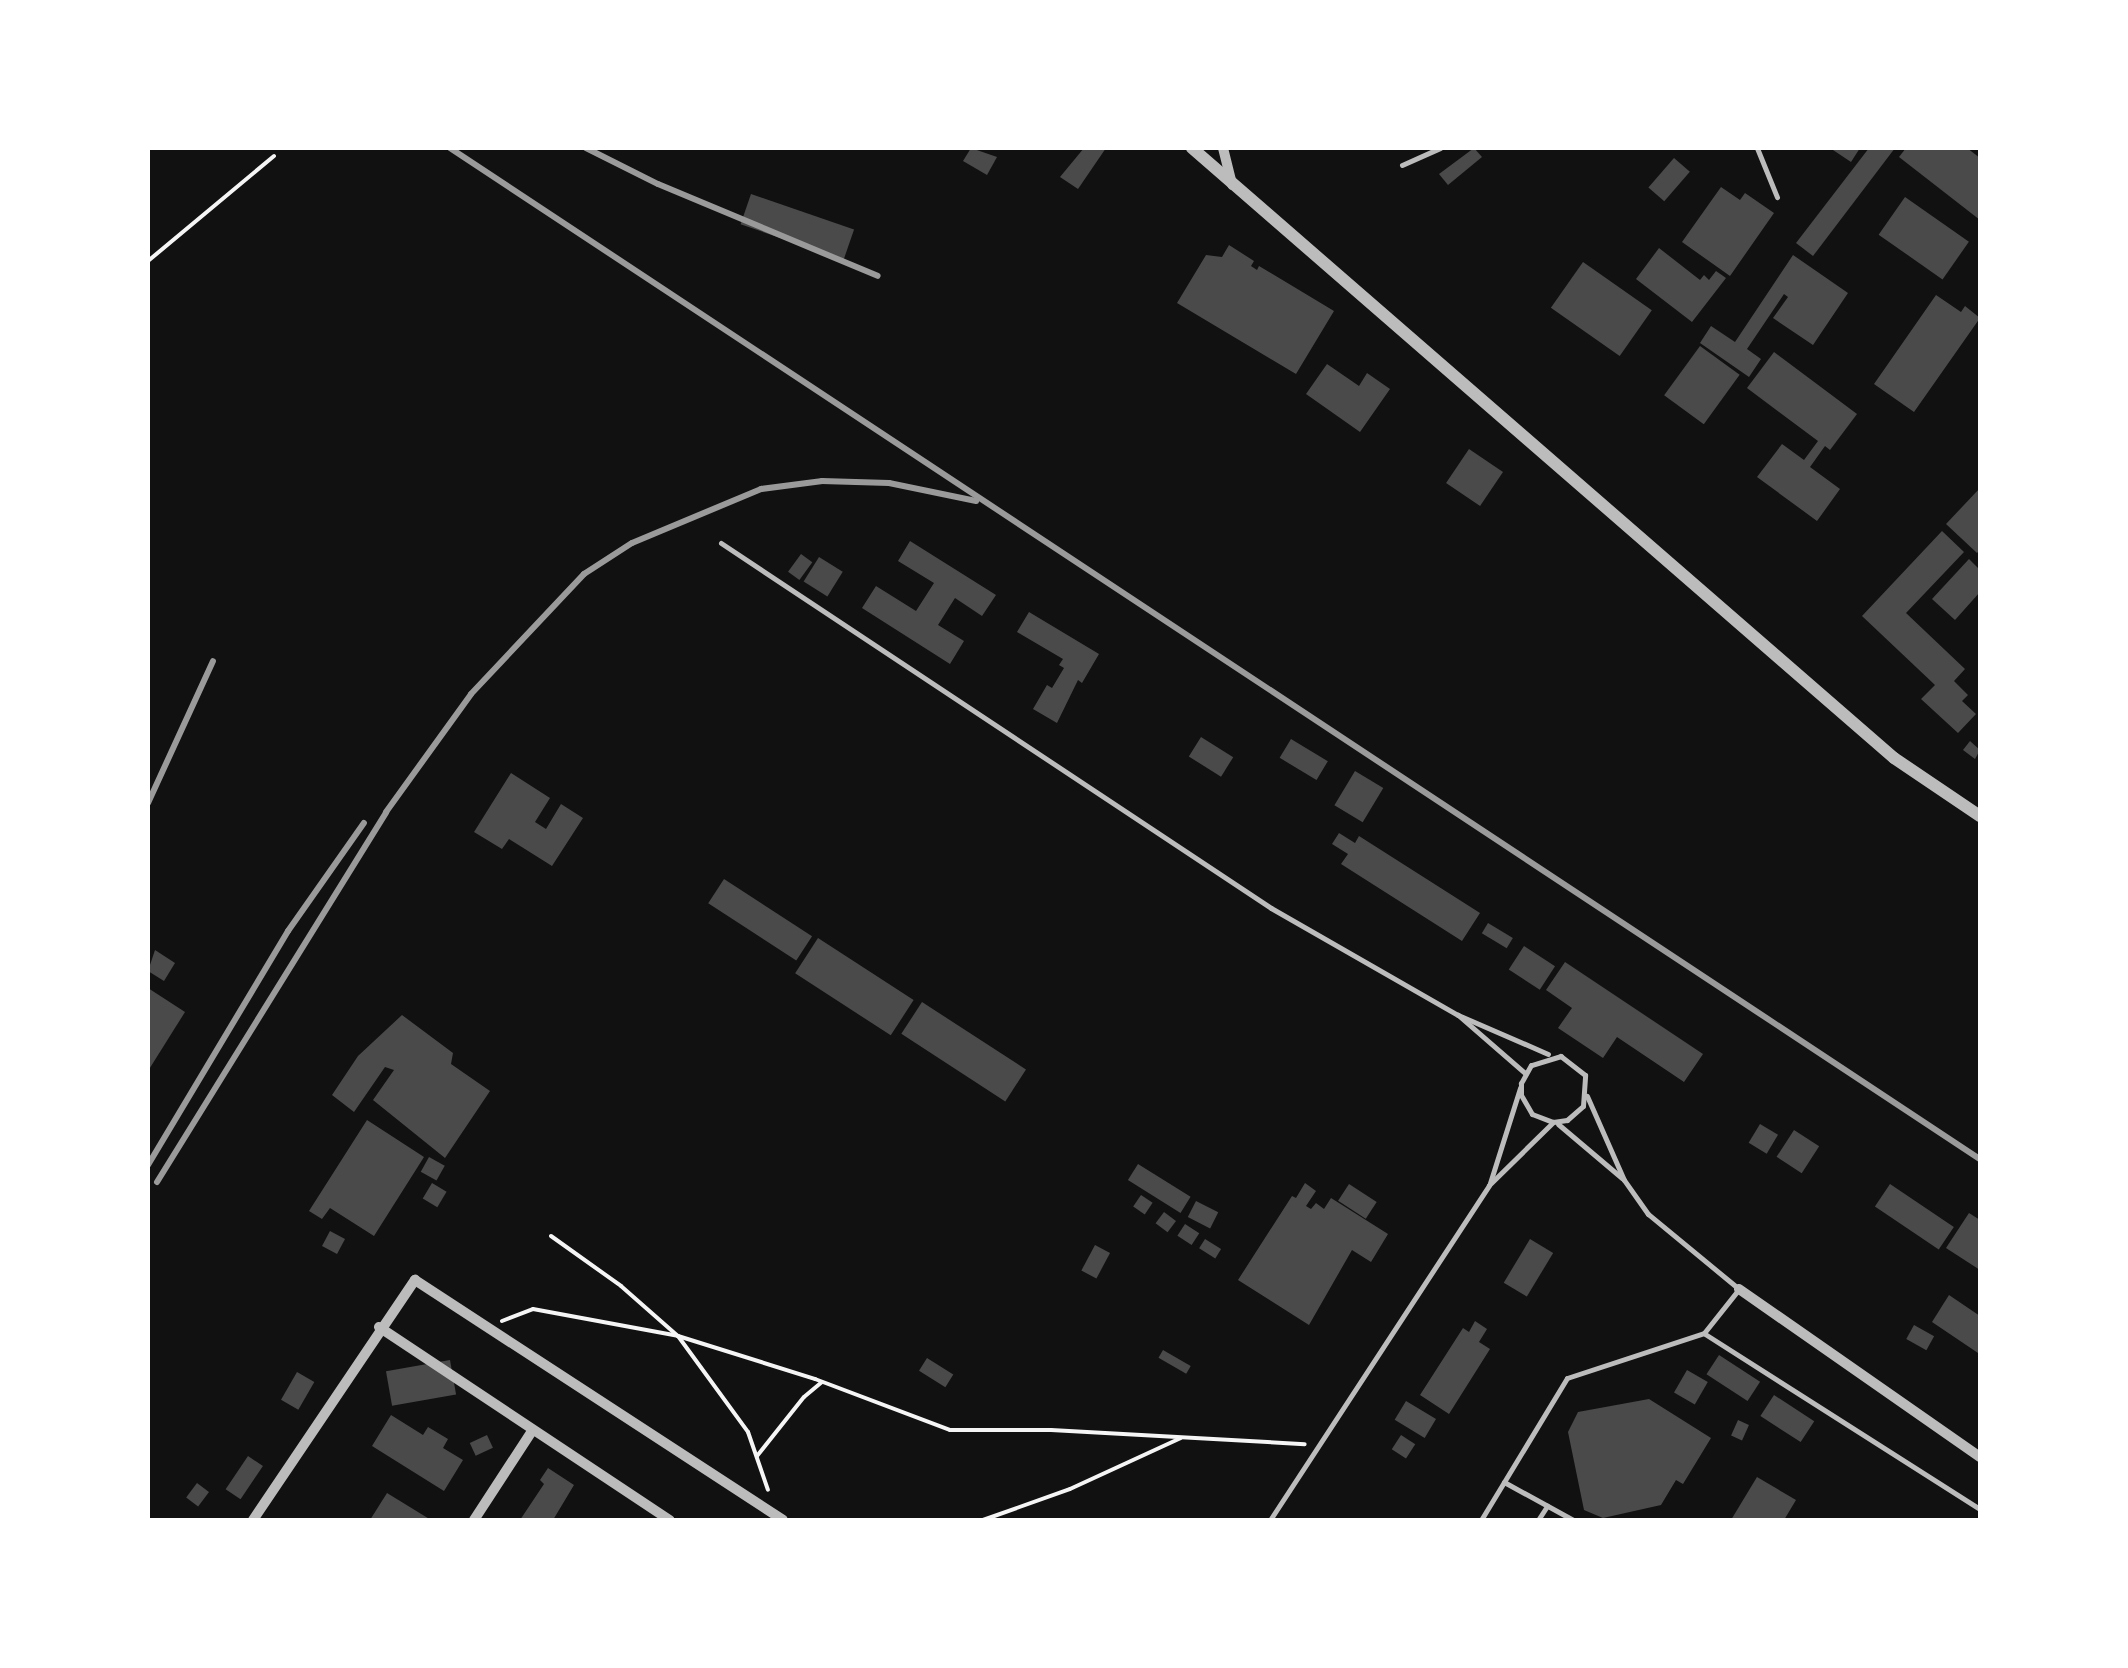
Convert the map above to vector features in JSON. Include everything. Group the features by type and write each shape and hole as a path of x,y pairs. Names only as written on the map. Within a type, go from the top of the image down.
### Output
{"street":[{"path":"1192,148 1894,758 1980,816"},
{"path":"1223,148 1232,185"},
{"path":"253,1520 379,1327 415,1280 779,1517"},
{"path":"1739,1288 1980,1457"},
{"path":"379,1327 670,1520"},
{"path":"474,1520 532,1431"}],"lane":[{"path":"1402,165 1440,148"},
{"path":"1757,148 1777,197"},
{"path":"721,543 1271,908 1458,1015 1550,1056"},
{"path":"1458,1015 1524,1073"},
{"path":"1482,1520 1566,1378 1704,1333 1739,1288 1648,1214 1624,1180 1587,1096 1585,1075 1579,1066 1561,1056 1540,1058 1524,1073 1489,1186"},
{"path":"1521,1084 1521,1095 1532,1114 1555,1122 1624,1180"},
{"path":"1270,1520 1489,1186 1555,1122 1576,1114 1587,1096"},
{"path":"1704,1333 1980,1509"},
{"path":"1504,1482 1573,1520"},
{"path":"1538,1520 1547,1506"}],"path":[{"path":"148,261 274,156"},
{"path":"552,1236 621,1286 678,1336 748,1432 779,1517"},
{"path":"494,1329 507,1315 533,1309 678,1336 822,1382 950,1430 1320,1445"},
{"path":"757,1456 804,1397 822,1382"},
{"path":"983,1520 1070,1489 1184,1437"}],"building":[{"path":"971,148 997,157 987,175 963,161"},
{"path":"1084,148 1106,148 1078,189 1060,177"},
{"path":"1474,148 1482,157 1448,185 1439,174"},
{"path":"1830,148 1860,148 1851,162"},
{"path":"1869,148 1895,148 1813,256 1796,243"},
{"path":"1906,148 1967,148 1980,158 1980,220 1899,157"},
{"path":"1674,158 1690,172 1664,201 1648,187"},
{"path":"1721,187 1740,200 1745,193 1774,213 1730,276 1682,242"},
{"path":"751,194 854,229 844,260 741,224"},
{"path":"1905,197 1969,242 1943,279 1879,235"},
{"path":"1229,245 1254,261 1251,266 1257,270 1259,266 1334,311 1296,374 1177,303 1206,255 1222,257"},
{"path":"1659,248 1700,280 1704,275 1709,280 1716,271 1726,278 1692,322 1636,279"},
{"path":"1793,255 1848,293 1813,345 1773,318 1788,297 1784,294 1747,349 1761,359 1749,377 1700,343 1711,326 1735,342"},
{"path":"1583,262 1652,310 1620,356 1551,308"},
{"path":"1936,295 1961,312 1965,306 1980,318 1914,412 1874,384"},
{"path":"1700,346 1740,375 1704,424 1664,395"},
{"path":"1774,352 1857,414 1830,450 1825,446 1810,467 1840,489 1817,521 1757,477 1782,444 1804,460 1818,441 1747,388"},
{"path":"1327,364 1359,386 1367,373 1390,389 1360,432 1306,394"},
{"path":"1469,449 1503,472 1480,506 1446,483"},
{"path":"1980,488 1980,550 1977,553 1946,524"},
{"path":"1942,531 1964,552 1906,613 1965,669 1954,681 1968,695 1962,701 1976,714 1958,733 1921,699 1935,685 1862,616"},
{"path":"910,541 996,595 982,616 955,598 938,625 964,641 950,664 862,608 876,586 916,611 934,583 898,561"},
{"path":"801,554 812,562 799,580 788,572"},
{"path":"819,557 843,572 827,596 804,582"},
{"path":"1969,559 1980,570 1980,592 1955,620 1932,599"},
{"path":"1029,612 1099,654 1082,683 1078,680 1057,723 1033,709 1047,685 1052,688 1064,668 1059,665 1063,659 1017,632"},
{"path":"1201,737 1233,757 1221,777 1189,757"},
{"path":"1291,739 1328,761 1317,780 1280,758"},
{"path":"1970,741 1980,750 1975,759 1963,750"},
{"path":"1355,771 1383,788 1363,822 1334,805"},
{"path":"511,773 550,798 535,822 546,829 561,804 583,818 552,866 509,839 502,849 474,832"},
{"path":"1339,833 1355,843 1359,836 1480,913 1462,941 1341,864 1348,854 1332,844"},
{"path":"724,879 812,936 796,961 708,903"},
{"path":"1488,923 1513,938 1507,948 1482,933"},
{"path":"818,938 914,1000 891,1035 795,973"},
{"path":"1524,946 1555,966 1540,990 1509,969"},
{"path":"155,950 175,963 164,981 148,971"},
{"path":"1565,962 1703,1054 1684,1082 1617,1037 1603,1058 1558,1028 1572,1008 1546,990"},
{"path":"148,988 185,1012 148,1071"},
{"path":"922,1002 1026,1070 1005,1101 901,1034"},
{"path":"402,1015 453,1053 451,1064 490,1091 445,1158 373,1100 394,1070 385,1067 354,1112 332,1095 358,1056"},
{"path":"367,1120 424,1157 374,1236 330,1208 322,1219 309,1211"},
{"path":"1760,1124 1778,1135 1767,1154 1749,1143"},
{"path":"1794,1130 1819,1146 1802,1173 1777,1157"},
{"path":"429,1157 445,1166 437,1181 421,1172"},
{"path":"1138,1164 1191,1197 1181,1213 1128,1180"},
{"path":"432,1183 447,1192 437,1207 423,1198"},
{"path":"1305,1183 1316,1191 1306,1206 1311,1209 1316,1203 1324,1209 1331,1198 1388,1234 1371,1262 1352,1250 1309,1325 1238,1280 1292,1196 1296,1198"},
{"path":"1349,1184 1377,1202 1366,1219 1338,1201"},
{"path":"1890,1184 1954,1227 1939,1249 1875,1206"},
{"path":"1141,1195 1153,1203 1145,1214 1133,1207"},
{"path":"1196,1201 1218,1212 1210,1228 1188,1217"},
{"path":"1164,1212 1176,1221 1168,1232 1156,1223"},
{"path":"1969,1213 1980,1220 1980,1270 1946,1248"},
{"path":"1185,1224 1199,1233 1192,1245 1177,1236"},
{"path":"330,1231 345,1239 337,1254 322,1246"},
{"path":"1205,1239 1221,1249 1215,1258 1199,1248"},
{"path":"1530,1239 1553,1253 1527,1297 1504,1283"},
{"path":"1095,1245 1110,1253 1096,1279 1081,1271"},
{"path":"1949,1295 1980,1316 1978,1353 1932,1322"},
{"path":"1475,1321 1487,1329 1479,1342 1490,1349 1449,1414 1420,1395 1463,1328 1469,1332"},
{"path":"1914,1325 1934,1336 1926,1350 1906,1339"},
{"path":"1163,1350 1191,1366 1186,1374 1158,1358"},
{"path":"1719,1355 1760,1382 1748,1401 1706,1374"},
{"path":"927,1358 953,1374 945,1387 919,1371"},
{"path":"450,1360 456,1394 392,1406 386,1371"},
{"path":"1687,1370 1708,1382 1695,1405 1674,1393"},
{"path":"297,1372 314,1382 298,1410 281,1400"},
{"path":"1774,1395 1814,1421 1801,1442 1760,1416"},
{"path":"1649,1399 1711,1438 1683,1484 1676,1480 1661,1505 1603,1518 1584,1510 1568,1432 1578,1412"},
{"path":"1406,1401 1436,1419 1425,1438 1395,1420"},
{"path":"391,1415 423,1435 428,1427 448,1439 443,1448 463,1460 444,1491 372,1446"},
{"path":"1738,1420 1749,1425 1742,1440 1731,1436"},
{"path":"487,1435 493,1448 476,1456 470,1443"},
{"path":"1401,1435 1415,1444 1406,1459 1392,1449"},
{"path":"248,1456 263,1466 241,1499 226,1489"},
{"path":"548,1468 574,1485 553,1520 520,1520 544,1484 540,1480"},
{"path":"1757,1477 1796,1500 1784,1520 1731,1520"},
{"path":"197,1483 209,1492 198,1506 186,1497"},
{"path":"387,1493 431,1520 370,1520"}],"railway":[{"path":"450,148 1980,1159"},
{"path":"586,148 658,184 878,276"},
{"path":"157,1182 386,812 471,694 584,574 632,543 761,489 822,481 889,483 976,501"},
{"path":"148,803 213,661"},
{"path":"148,1165 288,931 364,823"}]}
